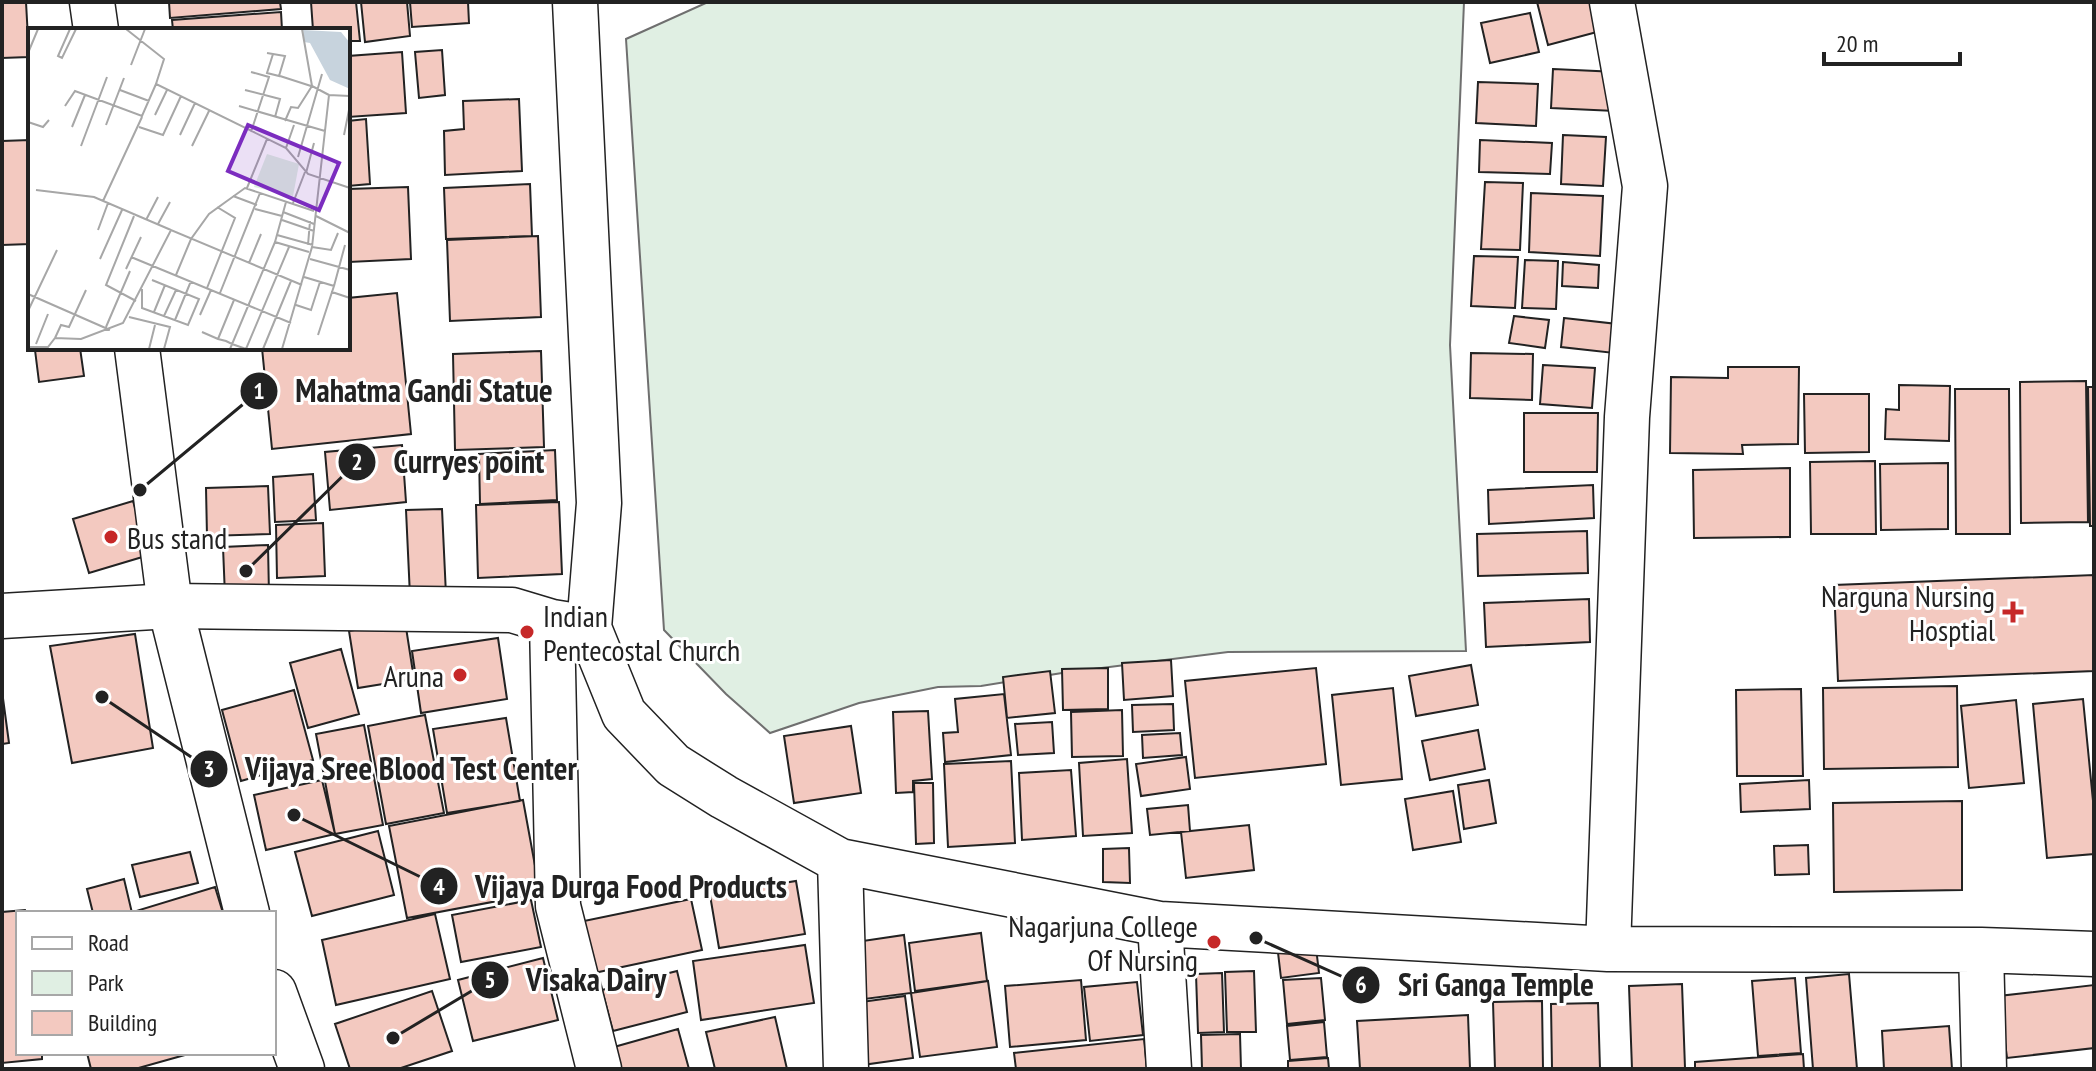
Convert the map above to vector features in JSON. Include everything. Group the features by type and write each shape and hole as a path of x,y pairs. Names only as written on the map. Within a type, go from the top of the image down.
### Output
{"street":[{"path":"92,2 96,28"},
{"path":"575,2 599,503 570,625 558,906 599,1069"},
{"path":"1608,949 1627,417 1645,186 1612,2"},
{"path":"137,350 170,606 246,911"},
{"path":"2,616 170,606 512,610 570,625 624,714 673,765 840,861 1160,924 1608,949 1981,950 2094,954"},
{"path":"840,861 846,1069"},
{"path":"1160,924 1169,1069"},
{"path":"1981,950 1984,1069"},
{"path":"276,998 302,1069"}],"green space":[{"path":"708,2 1464,2 1450,345 1466,651 1228,652 981,686 938,687 859,703 770,733 726,694 664,630 626,39"}],"building":[{"path":"2,2 26,2 28,57 2,58"},
{"path":"169,2 280,2 281,9 170,18"},
{"path":"311,2 356,2 360,41 350,41 350,28 313,28"},
{"path":"361,2 407,2 410,36 365,42"},
{"path":"410,2 468,2 469,23 412,27"},
{"path":"1537,2 1605,2 1612,28 1548,45"},
{"path":"281,12 282,28 173,28 172,20"},
{"path":"1530,13 1539,52 1490,63 1481,23"},
{"path":"442,50 445,95 419,98 415,52"},
{"path":"402,52 406,113 350,117 350,56"},
{"path":"1553,69 1617,72 1615,111 1551,108"},
{"path":"1478,82 1538,84 1536,126 1476,123"},
{"path":"519,99 522,171 445,175 444,131 464,129 463,101"},
{"path":"366,119 370,184 350,186 350,121"},
{"path":"1563,135 1606,137 1603,186 1561,184"},
{"path":"28,140 28,244 2,245 2,141"},
{"path":"1480,140 1552,143 1550,174 1479,172"},
{"path":"1485,182 1523,183 1520,250 1481,249"},
{"path":"530,184 532,236 446,239 444,188"},
{"path":"408,187 411,259 350,262 350,189"},
{"path":"1531,193 1603,196 1600,256 1529,252"},
{"path":"538,236 541,317 450,321 447,240"},
{"path":"1474,256 1518,257 1515,308 1471,306"},
{"path":"1525,260 1558,261 1556,309 1522,308"},
{"path":"1563,262 1599,265 1598,288 1562,286"},
{"path":"397,293 411,434 272,449 262,350 350,350 350,298"},
{"path":"1514,316 1549,320 1545,348 1509,343"},
{"path":"1564,318 1617,324 1614,353 1561,347"},
{"path":"35,350 80,350 84,376 39,382"},
{"path":"541,351 544,447 455,450 453,354"},
{"path":"1471,353 1533,354 1532,400 1470,398"},
{"path":"1543,365 1595,368 1592,408 1540,404"},
{"path":"1728,367 1799,367 1798,444 1742,445 1743,454 1670,453 1671,377 1728,378"},
{"path":"2086,381 2088,522 2021,523 2020,382"},
{"path":"1899,385 1950,386 1949,441 1885,439 1886,409 1899,410"},
{"path":"2088,387 2094,387 2094,526 2090,526"},
{"path":"1955,389 2009,389 2010,534 1956,534"},
{"path":"1804,394 1869,394 1869,452 1805,453"},
{"path":"1524,413 1598,413 1597,472 1524,472"},
{"path":"402,445 406,502 330,510 325,452"},
{"path":"555,450 557,500 480,504 479,454"},
{"path":"1875,461 1876,534 1811,534 1810,462"},
{"path":"1948,463 1948,529 1881,530 1880,464"},
{"path":"1790,468 1790,537 1694,538 1693,470"},
{"path":"313,474 316,520 275,522 273,477"},
{"path":"1593,485 1594,518 1489,524 1488,490"},
{"path":"268,486 270,534 207,536 206,488"},
{"name":"Bus stand","path":"133,501 149,555 89,573 73,519"},
{"path":"559,502 562,574 478,578 476,505"},
{"path":"442,509 446,595 410,596 406,510"},
{"path":"323,523 325,576 277,578 276,525"},
{"path":"1587,531 1588,573 1478,576 1477,534"},
{"path":"268,545 269,595 225,596 223,547"},
{"path":"2094,575 2094,671 1838,681 1834,585"},
{"path":"1589,599 1590,642 1486,647 1484,603"},
{"path":"405,621 414,679 358,688 349,631"},
{"path":"135,634 153,748 72,763 50,646"},
{"name":"Aruna","path":"498,638 507,699 421,713 412,651"},
{"path":"341,649 359,714 308,728 290,663"},
{"path":"1171,660 1173,696 1124,700 1122,663"},
{"path":"1471,665 1478,705 1416,716 1409,676"},
{"path":"1108,668 1108,709 1063,710 1062,669"},
{"path":"1316,668 1326,764 1195,778 1185,681"},
{"path":"1050,671 1055,713 1007,718 1003,677"},
{"path":"1957,686 1958,767 1824,769 1823,688"},
{"path":"1393,688 1402,779 1341,785 1332,695"},
{"path":"1801,689 1803,776 1737,776 1736,690"},
{"path":"294,690 313,760 241,781 222,710"},
{"path":"2,691 9,743 2,744"},
{"path":"1004,694 1011,755 945,762 943,733 958,732 955,699"},
{"path":"2083,699 2094,811 2094,854 2047,858 2033,704"},
{"path":"2016,700 2024,783 1969,788 1961,706"},
{"path":"1173,704 1174,730 1133,732 1132,705"},
{"path":"1122,710 1123,756 1072,757 1071,712"},
{"path":"928,711 932,779 913,781 913,792 896,793 893,712"},
{"path":"425,715 444,813 386,824 368,726"},
{"path":"506,718 520,801 447,813 433,729"},
{"path":"1052,722 1054,753 1018,755 1015,724"},
{"path":"364,725 383,825 335,834 316,734"},
{"path":"851,726 861,793 794,803 784,736"},
{"path":"1478,730 1485,769 1430,780 1422,741"},
{"path":"1180,733 1182,755 1143,758 1142,735"},
{"path":"1186,757 1190,789 1141,796 1136,764"},
{"path":"1127,759 1132,833 1083,836 1079,763"},
{"path":"1011,761 1015,843 948,847 944,764"},
{"path":"1071,770 1076,836 1022,840 1019,773"},
{"path":"322,780 335,834 266,850 254,795"},
{"path":"1489,780 1496,823 1464,829 1458,785"},
{"path":"1809,780 1810,809 1741,812 1740,784"},
{"path":"914,783 933,783 934,843 916,844"},
{"path":"1453,791 1461,842 1413,850 1405,799"},
{"path":"523,800 540,893 407,918 389,826"},
{"path":"1962,801 1962,890 1834,892 1833,803"},
{"path":"1188,805 1190,831 1150,835 1147,809"},
{"path":"1249,825 1254,870 1186,878 1181,832"},
{"path":"378,831 394,895 312,916 295,852"},
{"path":"1808,845 1809,874 1775,875 1774,846"},
{"path":"1129,848 1130,883 1103,882 1103,849"},
{"path":"190,852 198,883 140,897 132,865"},
{"path":"124,879 132,911 92,911 87,889"},
{"path":"796,881 805,934 719,948 710,895"},
{"path":"215,887 222,911 136,911"},
{"path":"691,899 702,950 594,973 584,921"},
{"path":"531,900 541,947 461,962 452,915"},
{"path":"25,910 25,911 16,911 16,1055 42,1055 42,1059 2,1063 2,912"},
{"path":"435,914 450,979 336,1005 322,940"},
{"path":"981,933 987,981 915,991 909,943"},
{"path":"904,935 911,993 857,1000 849,943"},
{"path":"1315,939 1319,973 1281,978 1277,944"},
{"path":"805,945 814,1003 701,1020 693,961"},
{"path":"543,958 558,1020 473,1041 458,980"},
{"path":"677,971 687,1012 613,1031 602,990"},
{"path":"1254,971 1256,1032 1227,1032 1225,972"},
{"path":"1222,973 1224,1032 1198,1033 1196,974"},
{"path":"1849,974 1857,1069 1813,1069 1806,978"},
{"path":"1321,978 1325,1020 1287,1024 1283,980"},
{"path":"1795,978 1801,1053 1758,1056 1752,981"},
{"path":"1081,980 1086,1040 1010,1047 1005,986"},
{"path":"988,981 997,1047 920,1057 911,993"},
{"path":"1137,982 1143,1035 1090,1041 1084,987"},
{"path":"1682,984 1685,1068 1632,1069 1629,986"},
{"path":"2094,985 2094,1048 2007,1058 1999,996"},
{"path":"432,991 452,1051 398,1069 350,1069 335,1024"},
{"path":"905,996 913,1058 862,1065 854,1003"},
{"path":"1542,1001 1543,1069 1495,1069 1493,1002"},
{"path":"1598,1003 1600,1069 1552,1069 1551,1004"},
{"path":"1468,1015 1470,1069 1360,1069 1357,1021"},
{"path":"775,1017 787,1069 715,1069 706,1032"},
{"path":"1324,1022 1327,1057 1290,1060 1287,1026"},
{"path":"1949,1026 1952,1069 1884,1069 1882,1031"},
{"path":"678,1029 689,1069 620,1069 614,1047"},
{"path":"1240,1034 1241,1069 1202,1069 1201,1035"},
{"path":"1144,1039 1147,1069 1016,1069 1014,1053"},
{"path":"1803,1054 1804,1069 1695,1069 1695,1062"},
{"path":"88,1055 185,1055 135,1069 91,1069"},
{"path":"1328,1058 1329,1069 1288,1069 1288,1061"}],"place":[{"name":"Mahatma Gandi Statue","path":"140,490"},
{"name":"Bus stand","path":"111,537"},
{"name":"Curryes point","path":"246,571"},
{"name":"Narguna Nursing Hosptial","path":"2013,612"},
{"name":"Indian Pentecostal Church","path":"527,632"},
{"name":"Aruna","path":"460,675"},
{"name":"Vijaya Sree Blood Test Center","path":"102,697"},
{"name":"Vijaya Durga Food Products","path":"294,815"},
{"name":"Sri Ganga Temple","path":"1256,938"},
{"name":"Nagarjuna College Of Nursing","path":"1214,942"},
{"name":"Visaka Dairy","path":"393,1038"}]}
